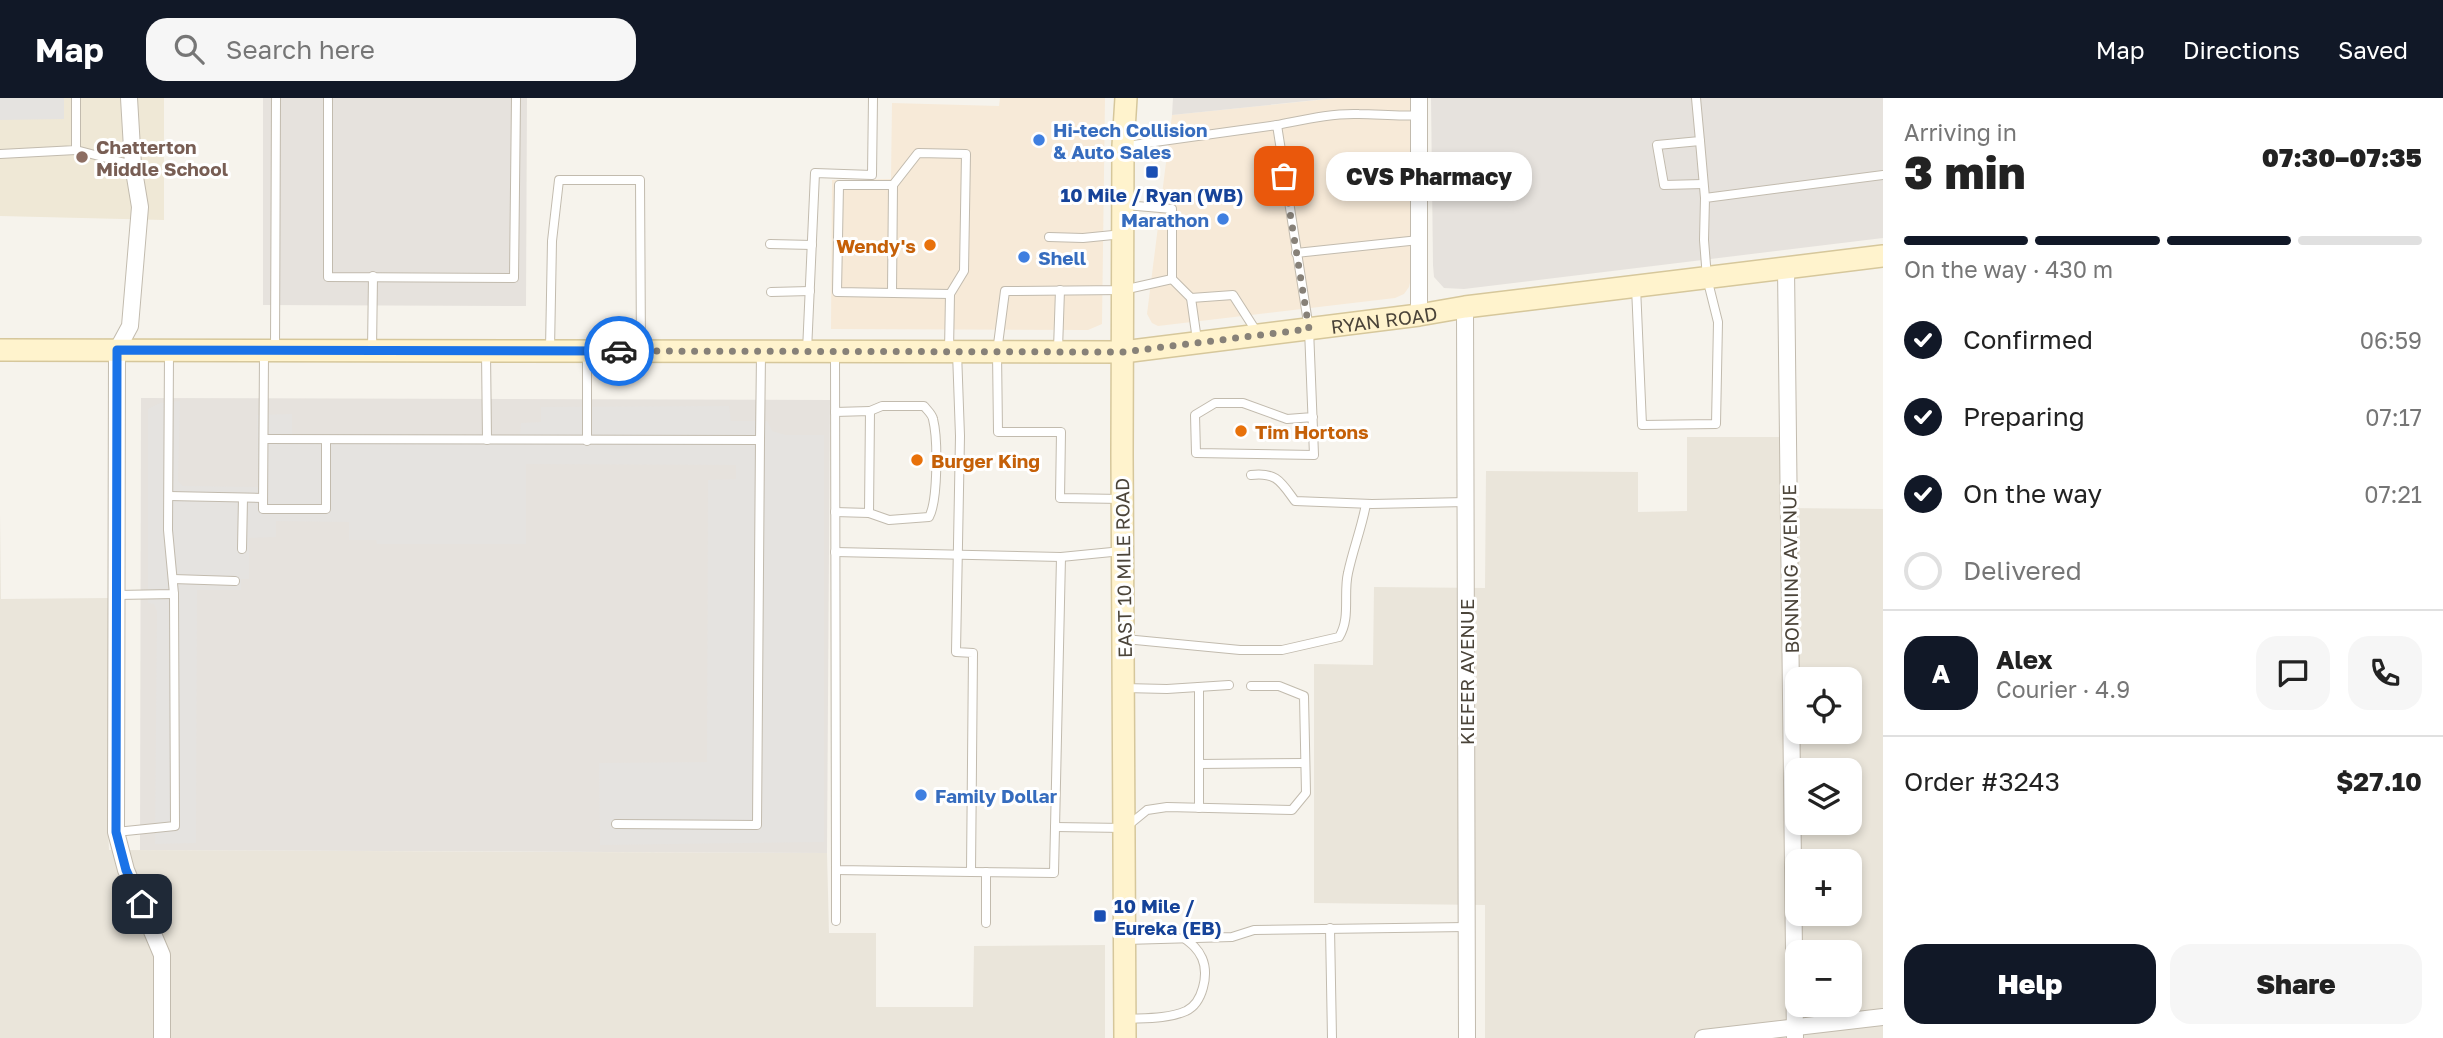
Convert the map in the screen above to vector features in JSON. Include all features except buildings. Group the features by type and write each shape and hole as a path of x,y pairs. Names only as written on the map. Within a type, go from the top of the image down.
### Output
{"main road":[{"name":"EAST 10 MILE ROAD","path":"1125,1028 1122,499 1123,146 1126,98"},
{"name":"RYAN ROAD","path":"0,350 1123,352 1465,307 1883,257"}],"street":[{"path":"129,98 133,164 140,207 130,326 117,350 116,832 126,870 162,955 162,1038"},
{"path":"1419,98 1419,315"},
{"name":"BONNING AVENUE","path":"1786,268 1795,1032"},
{"name":"KIEFER AVENUE","path":"1465,307 1467,1038"},
{"path":"1703,1038 1795,1032 1883,1017"}],"lane":[{"path":"76,98 76,150"},
{"path":"276,98 263,509 326,509 326,440"},
{"path":"328,98 328,277 514,278 516,98"},
{"path":"807,351 815,173 872,175 873,98"},
{"path":"1636,286 1642,425 1716,424 1718,322 1707,278 1705,198 1696,98"},
{"path":"1123,146 1308,119 1359,114 1379,117 1419,116"},
{"path":"1277,125 1309,329 1313,417 1314,455 1196,453 1195,415 1215,403 1243,402 1287,419 1313,417"},
{"path":"1700,141 1657,145 1664,185 1703,184"},
{"path":"0,154 76,150 133,164"},
{"path":"892,292 893,185 918,153 967,154 964,271 950,294 960,436 956,652 973,653 971,872"},
{"path":"1705,198 1883,175"},
{"path":"550,351 552,241 559,180 640,180 641,351"},
{"path":"893,185 839,185 837,292 950,294"},
{"path":"1123,205 1172,209 1172,279 1191,298 1198,343"},
{"path":"1049,237 1083,238 1123,234"},
{"path":"1296,253 1419,240"},
{"path":"771,244 812,245"},
{"path":"372,351 373,276"},
{"path":"1122,499 1060,498 1061,432 998,432 997,352 1005,290 1123,290 1172,279"},
{"path":"1058,352 1060,290"},
{"path":"771,292 810,291"},
{"path":"1191,298 1233,295 1259,335"},
{"path":"116,832 175,826 174,594 169,530 169,350"},
{"path":"486,351 487,440"},
{"path":"587,351 587,441"},
{"path":"616,824 757,825 761,351"},
{"path":"835,351 836,921"},
{"path":"835,412 870,411 882,406 924,406 933,417 936,460 934,508 929,517 889,520 869,513 835,512"},
{"path":"869,513 870,411"},
{"path":"264,439 760,440"},
{"path":"1251,474 1266,473 1279,479 1295,501 1366,504 1466,502"},
{"path":"169,496 263,498"},
{"path":"242,549 243,498"},
{"path":"1124,639 1240,650 1282,650 1339,637 1345,627 1347,576 1366,504"},
{"path":"835,552 1061,557 1123,551"},
{"path":"836,870 1054,873 1061,557"},
{"path":"173,579 234,581"},
{"path":"116,595 174,594"},
{"path":"1124,688 1167,689 1229,685"},
{"path":"1055,827 1125,828 1147,810 1167,807 1292,810 1306,793 1304,696 1279,686 1251,686"},
{"path":"1199,687 1199,808"},
{"path":"1199,764 1306,763"},
{"path":"986,872 986,923"},
{"path":"1125,940 1231,937 1254,930 1466,927"},
{"path":"1330,928 1332,1038"},
{"path":"1125,1028 1189,1009 1202,992 1203,960 1195,946 1184,938"}],"shaded area":[{"name":"Chatterton Middle School","path":"0,98 164,98 164,220 0,216"},
{"path":"0,98 64,98 64,119 0,120"},
{"path":"263,98 527,98 526,306 263,305"},
{"path":"1000,98 1105,98 1102,324 1088,330 831,329 832,180 891,179 892,103 999,106"},
{"path":"1173,98 1336,98 1172,115"},
{"path":"1337,98 1412,98 1411,278 1404,294 1395,298 1158,326 1152,323 1147,314 1172,115"},
{"path":"1431,98 1883,98 1883,238 1464,289 1444,288 1434,277 1433,265"},
{"path":"141,398 830,400 827,853 140,850"},
{"path":"180,401 178,481 183,486 258,487 257,415 292,414 292,436 520,435 521,423 541,422 541,407 729,406 731,421 767,421 772,431 786,435 824,435 824,842 600,845 599,763 707,762 708,480 736,479 736,465 526,464 526,544 377,544 376,540 349,540 349,522 276,521 276,537 249,538 249,579 241,579 241,590 197,590 196,843 155,844 157,611 154,604 148,603 148,409 160,403"},
{"path":"1687,437 1784,437 1786,508 1883,509 1883,1038 1485,1038 1485,905 1314,903 1314,664 1373,665 1374,587 1485,588 1486,471 1638,472 1638,512 1687,511"},
{"path":"0,513 1,599 108,598 109,850 827,853 829,933 876,933 876,1007 973,1007 974,946 1105,945 1105,1038 0,1038"}],"way so far":[{"path":"619,351 1123,352 1309,329 1284,176"}],"place":[{"name":"Hi-tech Collision & Auto Sales","path":"1039,140"},
{"name":"Chatterton Middle School","path":"82,157"},
{"name":"10 Mile / Ryan (WB)","path":"1152,172"},
{"name":"CVS Pharmacy","path":"1284,176"},
{"name":"Marathon","path":"1223,219"},
{"name":"Wendy's","path":"930,245"},
{"name":"Shell","path":"1024,257"},
{"name":"Tim Hortons","path":"1241,431"},
{"name":"Burger King","path":"917,460"},
{"name":"Family Dollar","path":"921,795"},
{"name":"10 Mile / Eureka (EB)","path":"1100,916"}],"route":[{"path":"142,904 126,870 116,832 117,350 619,351"}]}
